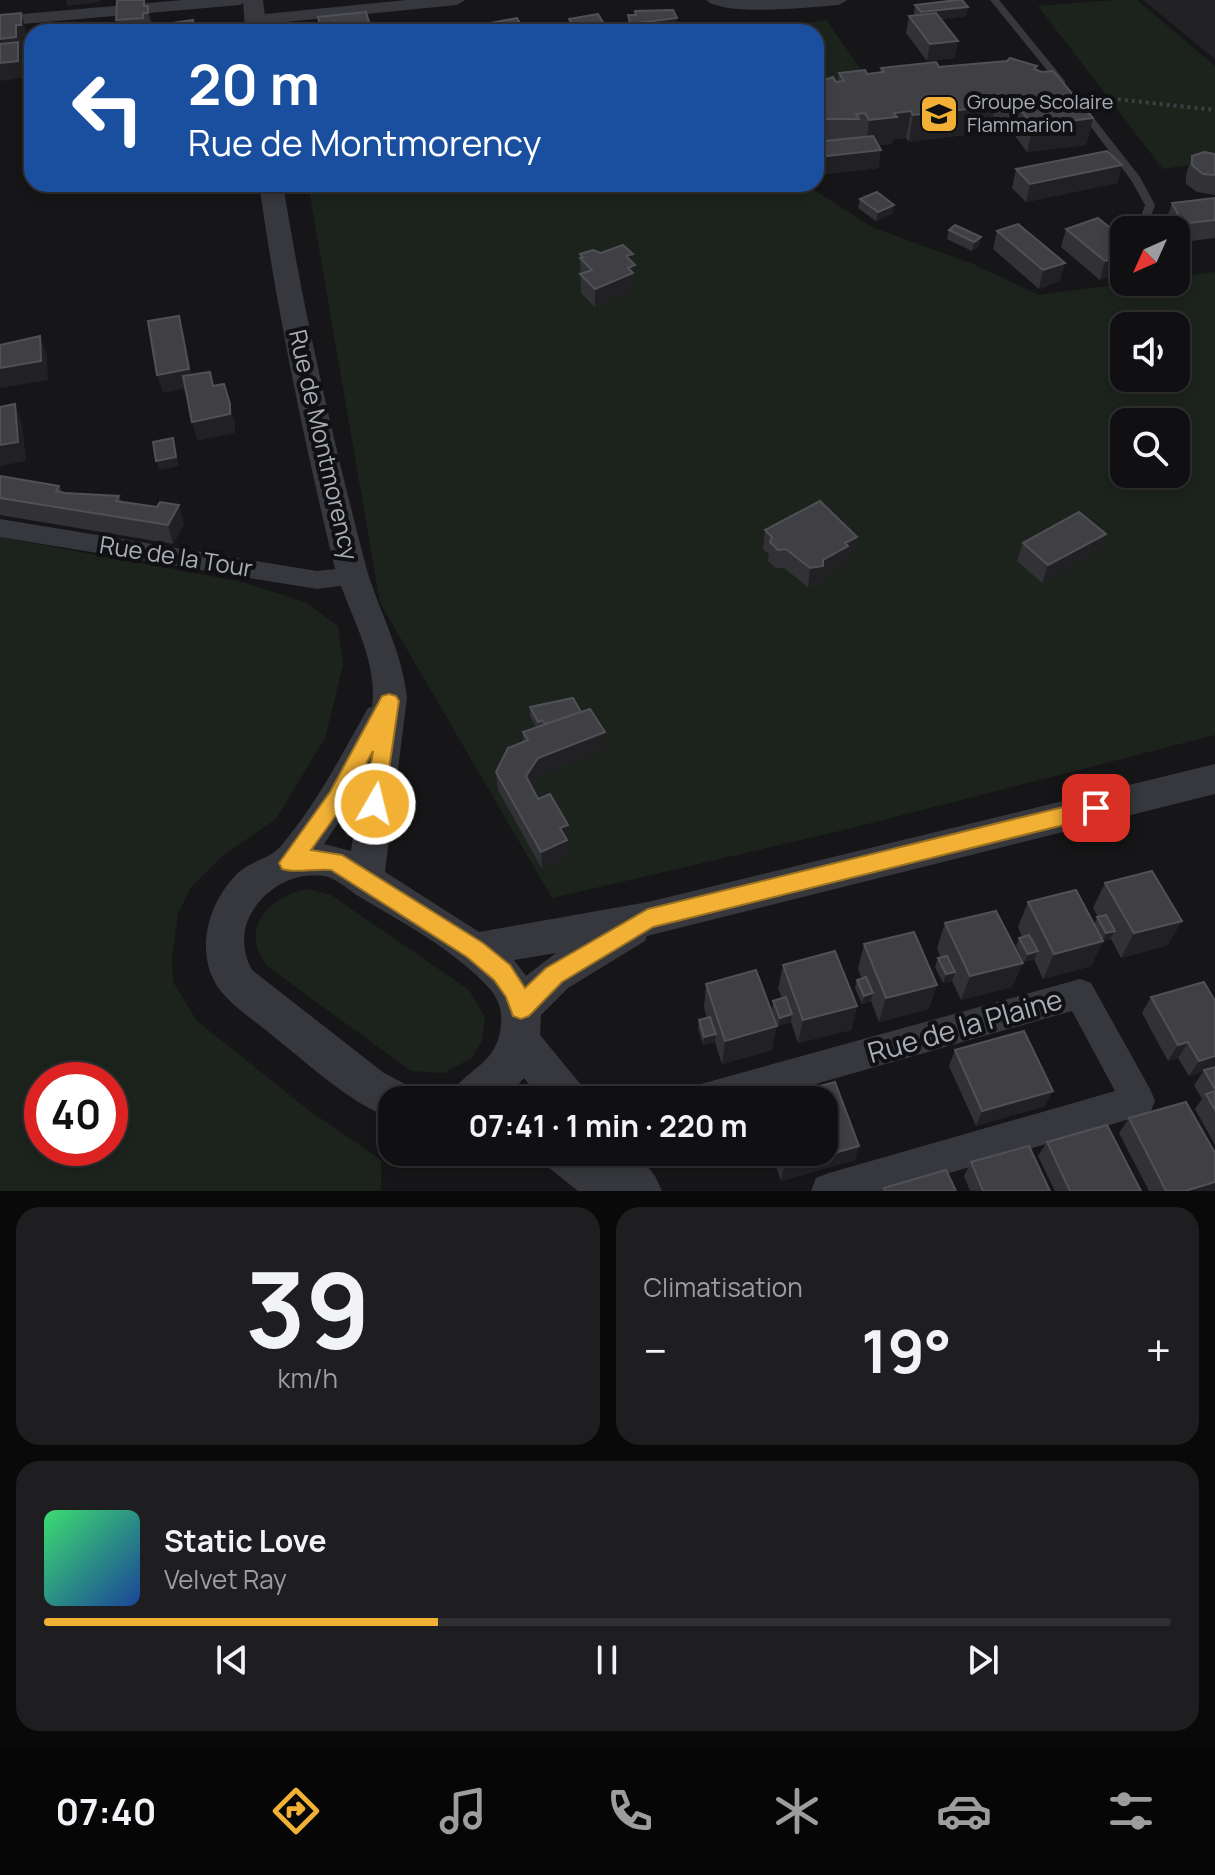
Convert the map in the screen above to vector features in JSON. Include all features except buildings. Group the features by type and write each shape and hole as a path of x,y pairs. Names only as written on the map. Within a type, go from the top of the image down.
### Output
{"street":[{"path":"0,21 240,0"},
{"path":"255,17 457,0"},
{"path":"714,0 761,5 839,0"},
{"name":"Rue de Montmorency","path":"273,192 312,400 353,576 390,676 365,881"},
{"name":"Rue de la Tour","path":"0,528 317,580 353,576"},
{"path":"290,863 337,798 389,701"},
{"path":"475,950 648,919 1215,779"},
{"path":"378,1090 357,1078 238,983 228,969 222,938 227,919 242,893 263,875 290,863 313,859 335,861 475,950 502,972 515,992 520,1025 558,1086"},
{"path":"490,1086 510,1064 520,1025 554,975 648,919"},
{"name":"Rue de la Plaine","path":"751,1086 1080,994 1138,1101 829,1191"},
{"path":"581,1166 613,1191"},
{"path":"620,1166 640,1191"}],"lane":[{"path":"994,0 1136,179 1150,205 1146,216"}],"path":[{"path":"1070,94 1215,110"}],"shaded area":[{"path":"1137,0 1215,66 1215,165 1201,163 1163,169 1038,6"},
{"path":"1143,0 1215,0 1215,59"},
{"path":"826,20 872,85 824,93 824,24 797,24"},
{"path":"309,192 817,192 874,228 973,264 1039,295 1110,285 1110,296 1190,296 1190,275 1215,272 1215,735 844,830 552,898 380,603"},
{"path":"0,537 242,582 305,602 338,626 343,665 325,738 276,819 221,857 191,887 178,914 172,957 173,982 197,1021 311,1112 378,1158 381,1191 0,1191"},
{"path":"308,889 331,895 469,990 485,1017 482,1041 472,1058 444,1073 411,1071 267,966 256,939 262,916 281,899"}],"place":[{"name":"Groupe Scolaire Flammarion","path":"939,114"}],"route":[{"path":"375,804 389,701 337,798 290,863 313,859 335,861 475,950 502,972 521,1008 554,975 648,919 1096,808"}]}
